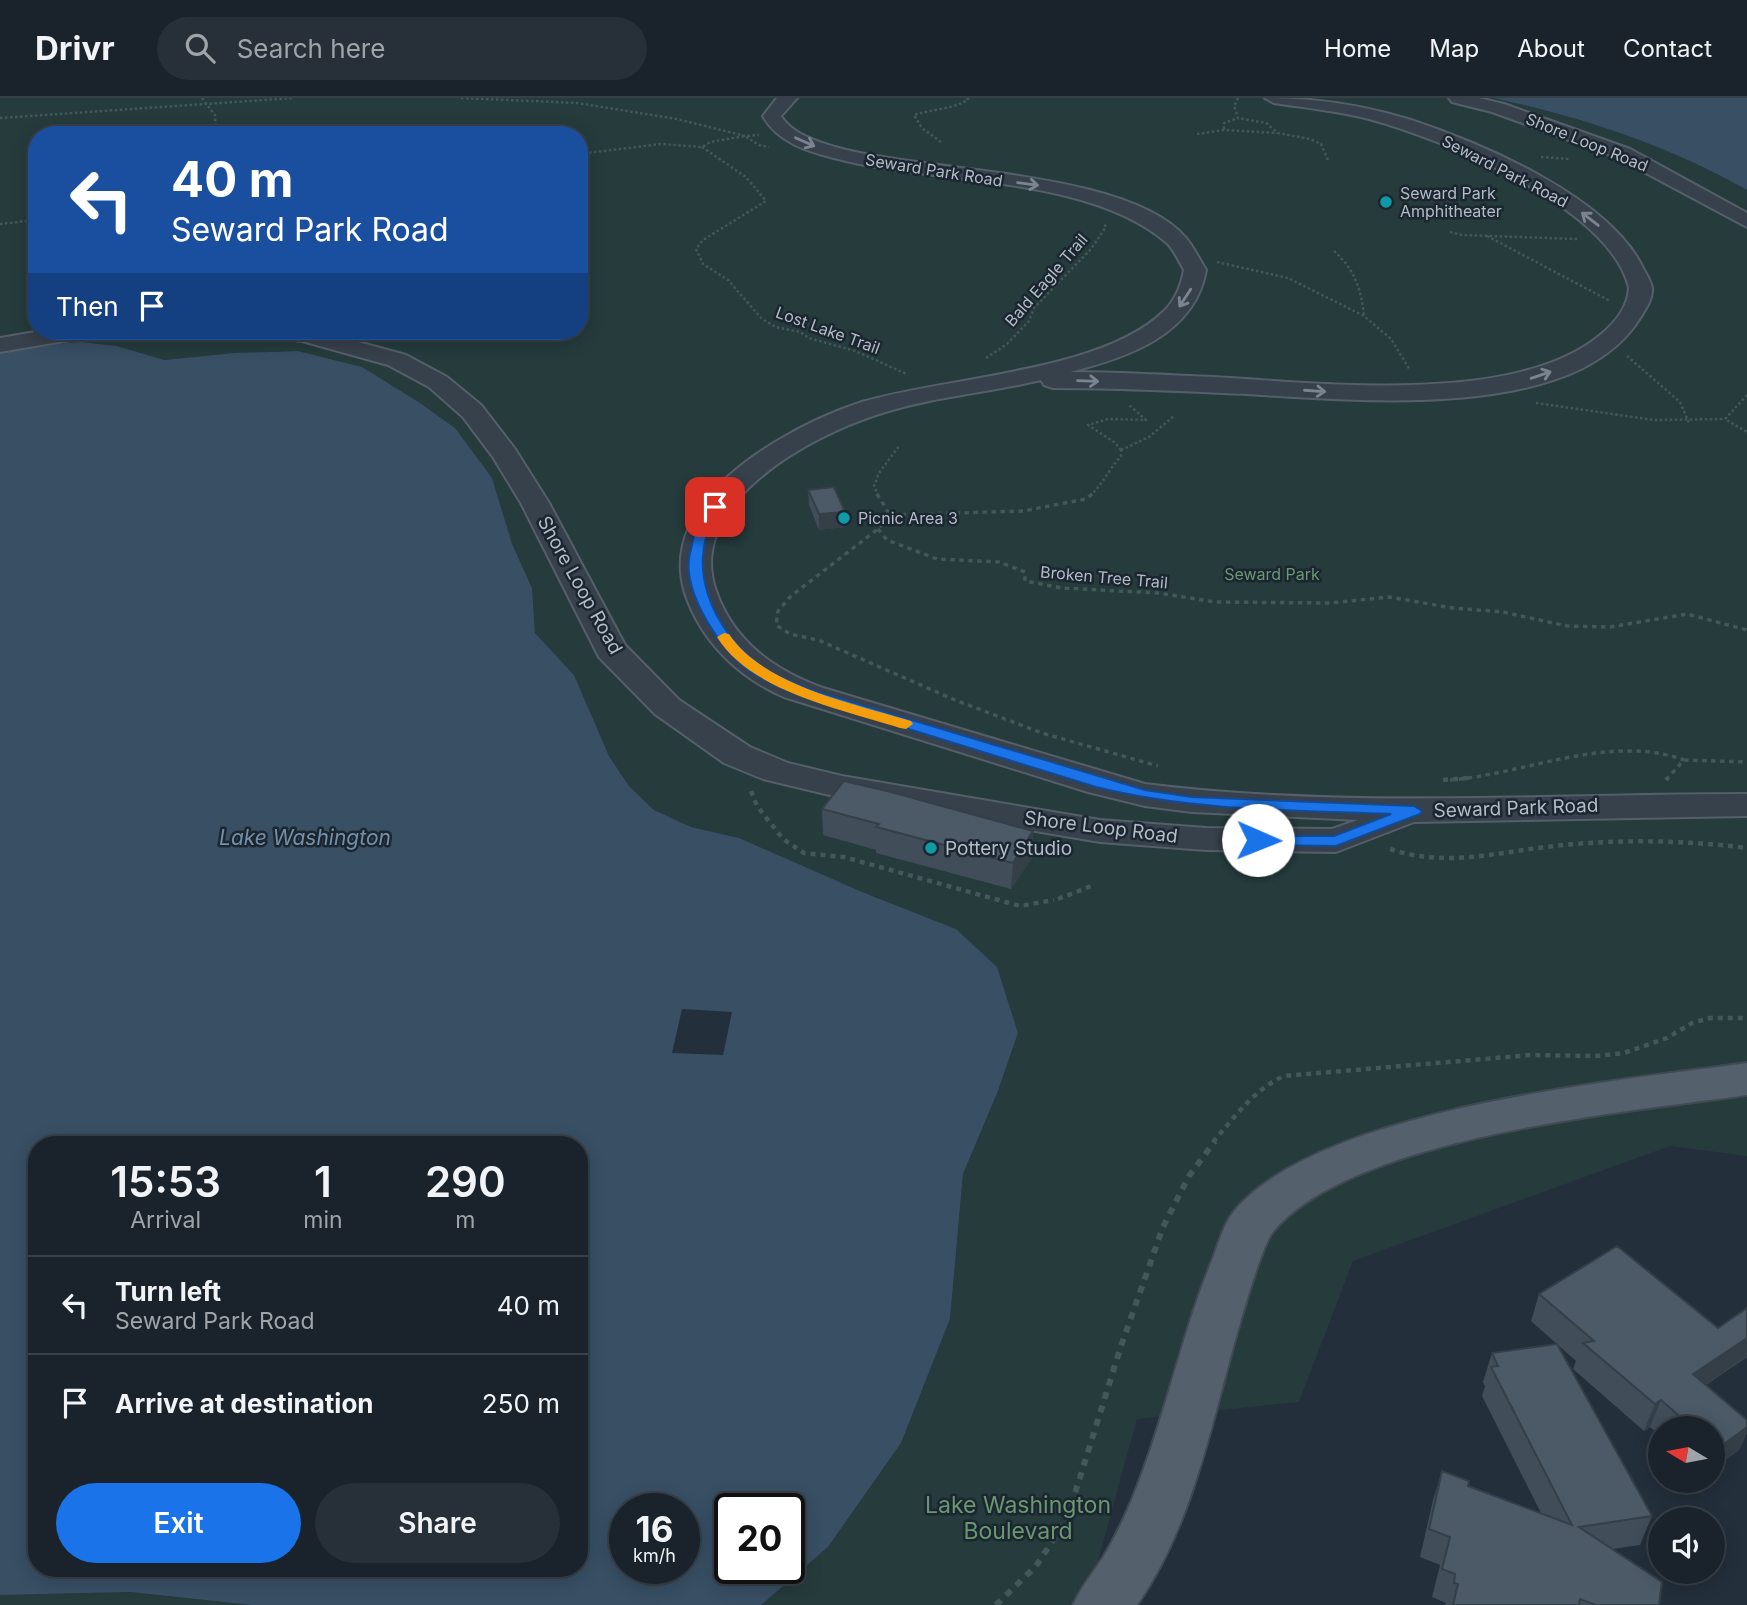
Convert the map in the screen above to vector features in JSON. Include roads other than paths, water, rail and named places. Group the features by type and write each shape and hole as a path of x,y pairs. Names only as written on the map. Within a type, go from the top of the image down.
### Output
{"main road":[{"path":"1103,1605 1139,1549 1158,1503 1185,1426 1220,1303 1252,1224 1293,1186 1347,1159 1474,1124 1550,1108 1747,1079"}],"street":[{"name":"Seward Park Road","path":"789,98 779,105 772,116 784,142 870,161 1043,186 1094,198 1132,212 1169,232 1182,245 1195,271 1188,297 1169,320 1129,344 1087,360 995,382 883,404 850,415 795,441 742,478 705,520 695,559 697,583 713,619 730,647 759,671 807,693 878,716 1145,795 1192,801 1414,811 1747,805"},
{"name":"Seward Park Road","path":"995,382 1066,380 1340,393 1440,390 1532,378 1584,359 1626,324 1641,286 1633,266 1613,240 1560,195 1450,141 1375,116 1274,98"},
{"name":"Shore Loop Road","path":"1458,98 1498,108 1623,153 1747,221"},
{"path":"0,345 29,340"},
{"name":"Shore Loop Road","path":"325,340 397,360 438,383 471,411 505,455 535,503 611,650 667,708 737,755 776,771 857,790 1100,831 1206,839 1336,841 1414,811"},
{"path":"1432,415 1525,402 1497,384"},
{"path":"795,441 836,446 860,438"},
{"name":"Seward Park Road","path":"1706,807 1747,820"}],"water":[{"path":"1493,98 1747,98 1747,190 1686,159 1623,134 1559,114"},
{"name":"Lake Washington","path":"82,342 117,346 164,360 235,353 298,351 362,367 455,428 492,478 512,544 532,588 535,633 574,675 609,756 629,786 654,810 691,827 739,838 862,892 956,929 997,967 1018,1033 998,1091 963,1174 950,1319 901,1443 828,1547 805,1567 805,1493 714,1493 714,1584 785,1584 761,1605 252,1605 130,1592 0,1595 0,353 38,345"}],"place":[{"name":"Seward Park Amphitheater","path":"1386,202"},
{"name":"Picnic Area 3","path":"844,518"},
{"name":"Pottery Studio","path":"931,848"}],"park label":[{"name":"Seward Park","path":"1272,574"},
{"name":"Lake Washington Boulevard","path":"1018,1518"}]}
